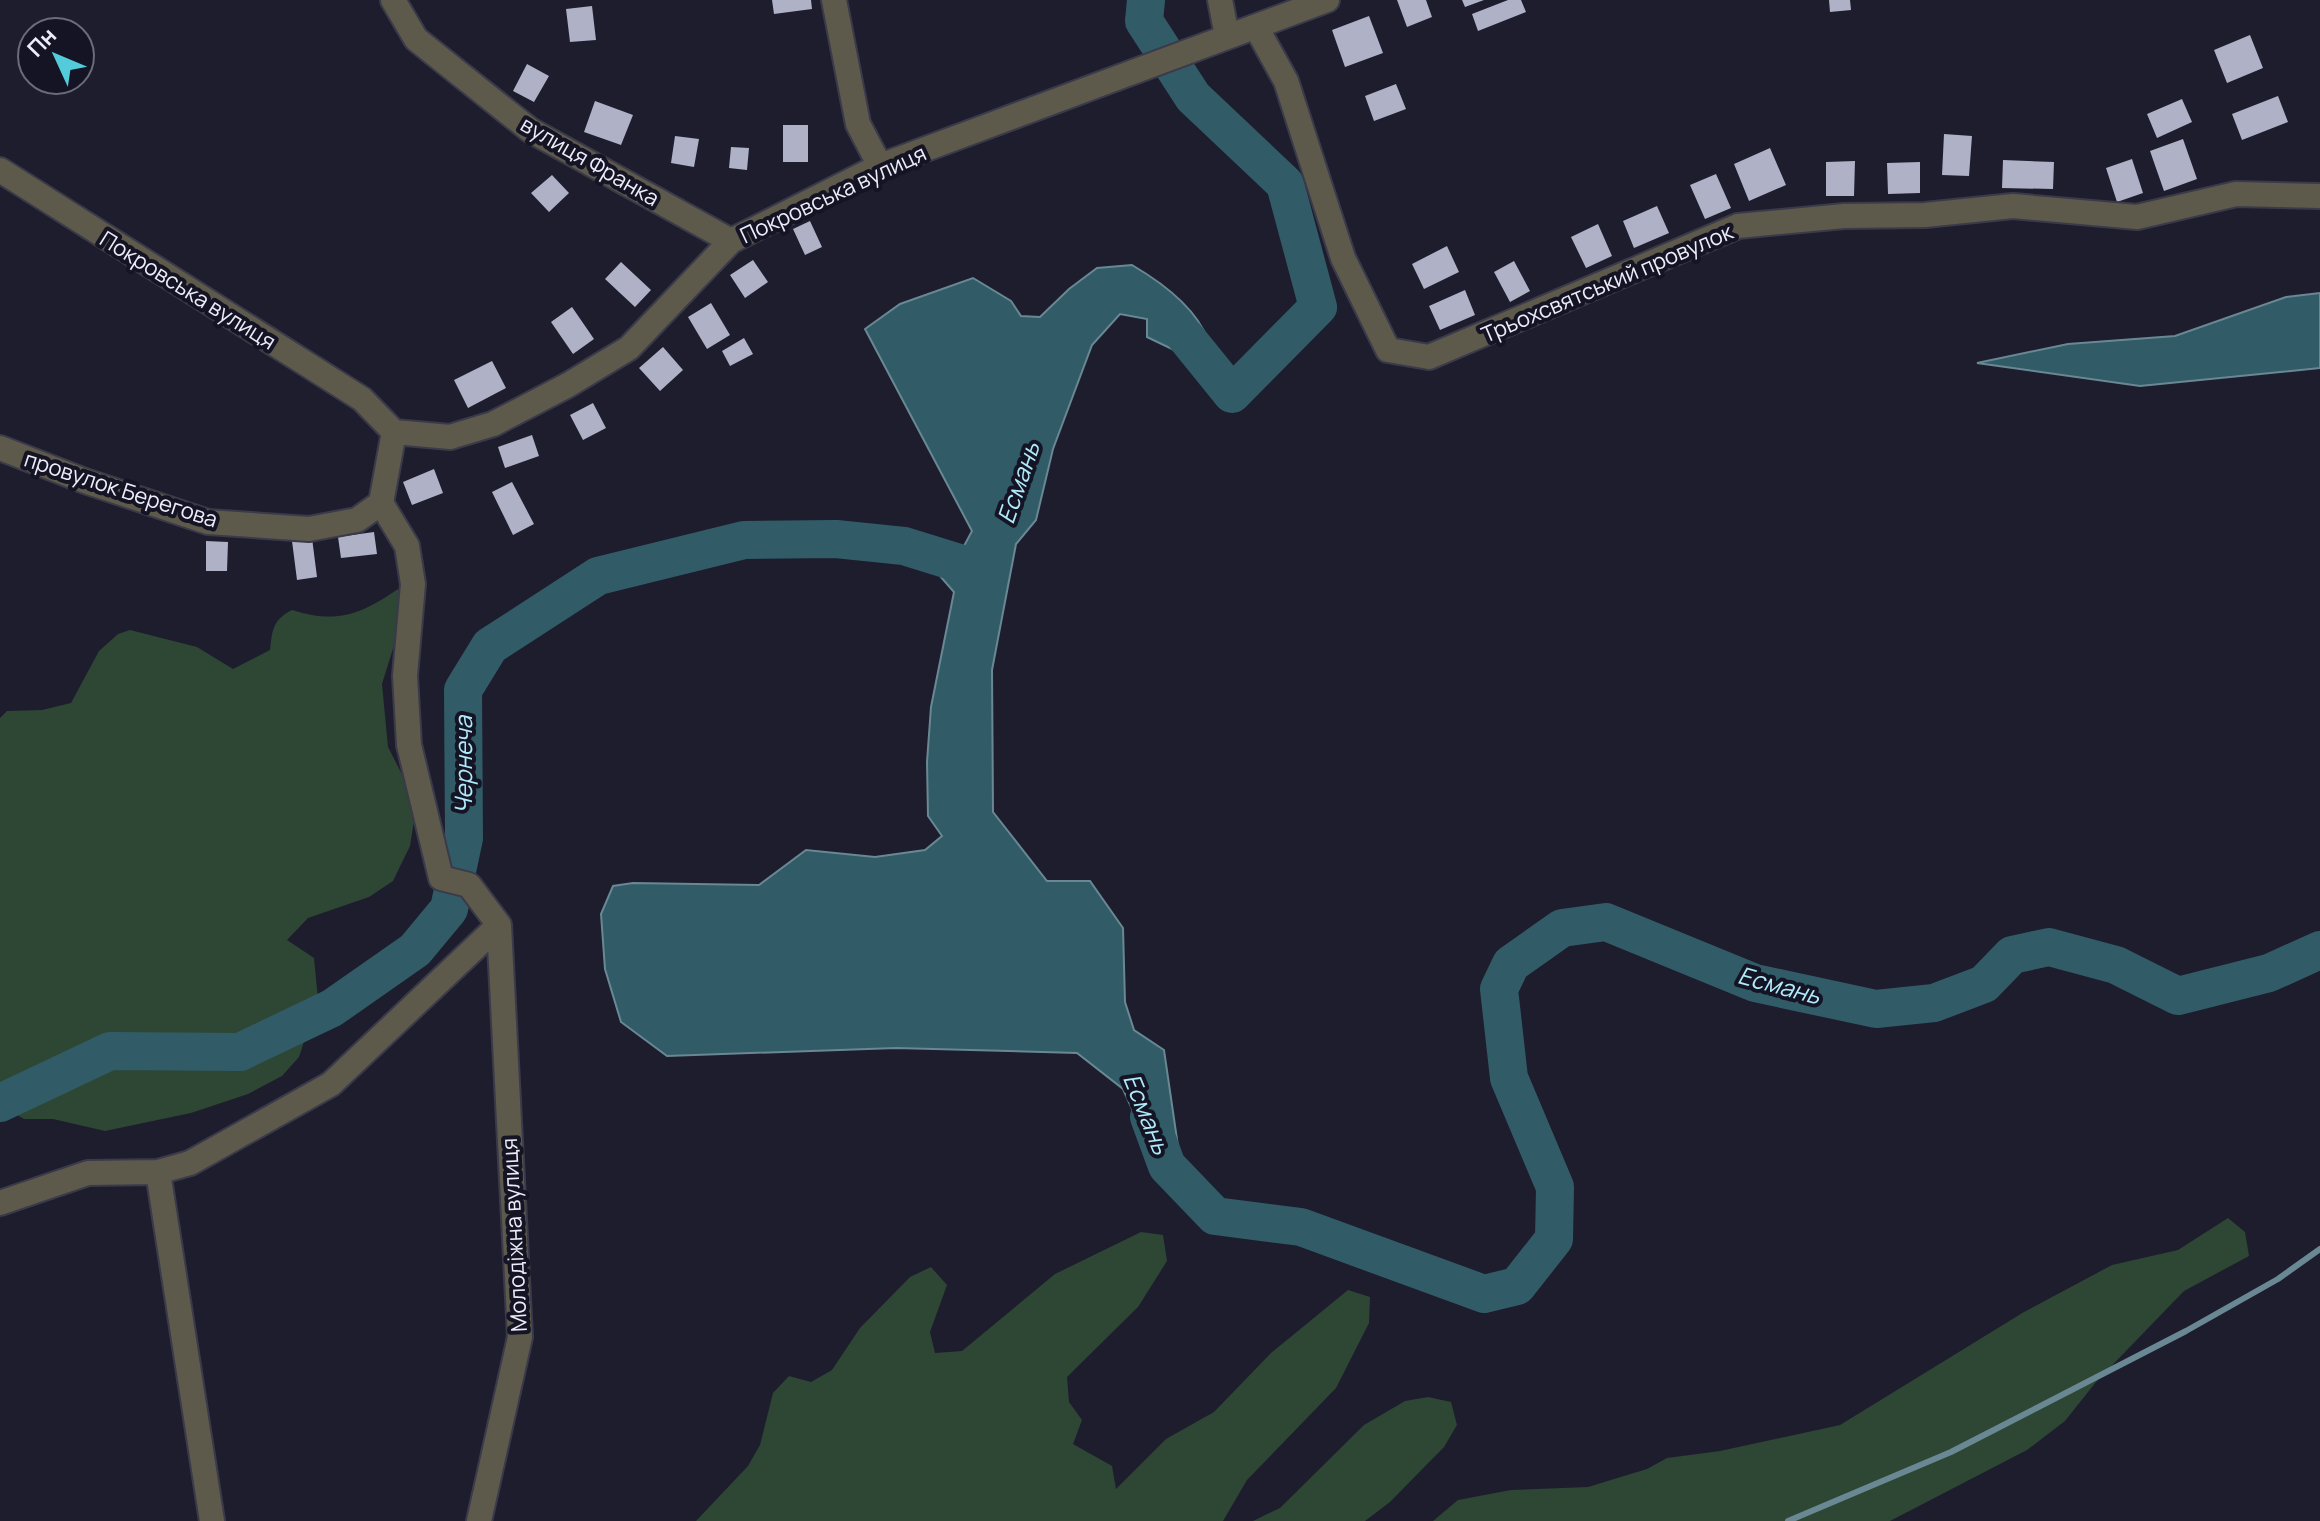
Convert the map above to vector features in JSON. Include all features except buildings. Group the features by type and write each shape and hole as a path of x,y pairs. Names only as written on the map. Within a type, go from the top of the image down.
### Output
{"street":[{"name":"вулиця Франка","path":"393,0 416,39 530,130 731,241"},
{"path":"834,0 858,124 880,166"},
{"path":"1216,40 1220,0"},
{"name":"Покровська вулиця","path":"0,170 362,399 394,432 450,437 493,424 568,385 629,348 731,241 880,166 1327,0"},
{"name":"Трьохсвятський провулок","path":"1256,27 1286,81 1343,258 1388,350 1429,357 1738,226 1844,216 1925,215 2013,206 2137,217 2236,194 2320,196"},
{"path":"0,1203 88,1173 158,1172 190,1163 331,1084 499,925 469,885 441,878 409,745 405,676 413,584 407,546 381,503 394,432"},
{"name":"провулок Берегова","path":"0,448 85,481 208,522 309,529 357,520 381,503"},
{"name":"Молодіжна вулиця","path":"479,1521 520,1337 499,925"},
{"path":"158,1172 212,1521"}],"shaded area":[{"path":"398,589 406,607 382,684 388,747 406,782 414,821 410,846 393,881 369,897 308,918 287,940 314,958 318,999 299,1057 282,1076 248,1094 191,1113 105,1131 53,1119 24,1119 0,1105 0,718 7,711 42,710 71,703 99,651 118,634 130,630 197,647 233,669 270,650 275,626 281,617 292,610 322,616 348,614 372,605"},
{"path":"2228,1218 2245,1232 2249,1256 2184,1291 2096,1382 2065,1421 2027,1450 1890,1521 1433,1521 1458,1500 1511,1490 1588,1487 1647,1469 1667,1458 1720,1451 1840,1425 2024,1312 2112,1265 2178,1250"},
{"path":"1141,1232 1163,1235 1167,1261 1138,1307 1067,1377 1069,1402 1082,1420 1073,1444 1112,1466 1116,1489 1166,1439 1214,1412 1271,1353 1348,1290 1370,1297 1369,1323 1336,1388 1247,1480 1223,1521 696,1521 748,1466 760,1445 773,1393 789,1376 811,1382 832,1370 860,1328 910,1277 931,1267 947,1285 930,1332 935,1353 962,1351 1055,1274"},
{"path":"1428,1397 1451,1402 1457,1425 1444,1447 1390,1502 1365,1521 1253,1521 1280,1508 1364,1425 1405,1401"}],"water":[{"path":"1132,265 1166,288 1195,317 1210,345 1218,377 1193,359 1147,337 1147,319 1120,314 1092,345 1053,449 1036,520 1016,544 992,670 993,812 1047,881 1090,881 1123,928 1125,1002 1134,1030 1164,1050 1179,1153 1167,1166 1145,1138 1123,1089 1077,1053 896,1048 667,1056 621,1022 605,969 601,914 613,886 633,883 759,885 806,850 875,857 925,850 942,836 928,816 927,762 931,707 954,592 933,568 956,561 972,531 865,329 900,304 973,278 1011,301 1021,316 1040,317 1097,268"},
{"path":"2320,293 2320,368 2140,386 1977,363 2068,344 2175,336 2286,297"}],"waterway":[{"name":"Есмань","path":"1146,0 1144,21 1193,97 1285,184 1318,307 1232,394 1185,336"},
{"name":"Чернеча","path":"0,1103 110,1051 240,1052 332,1008 415,950 449,909 464,838 463,690 490,646 598,576 744,540 836,539 904,546 988,572"},
{"name":"Есмань","path":"1149,1117 1167,1166 1215,1216 1301,1227 1484,1294 1517,1286 1554,1239 1555,1187 1509,1078 1499,989 1511,964 1562,928 1606,922 1755,983 1876,1009 1934,1003 1984,984 2012,955 2049,947 2116,965 2178,996 2269,973 2320,950"},
{"path":"1788,1521 1951,1452 2186,1331 2278,1279 2320,1249"}]}
